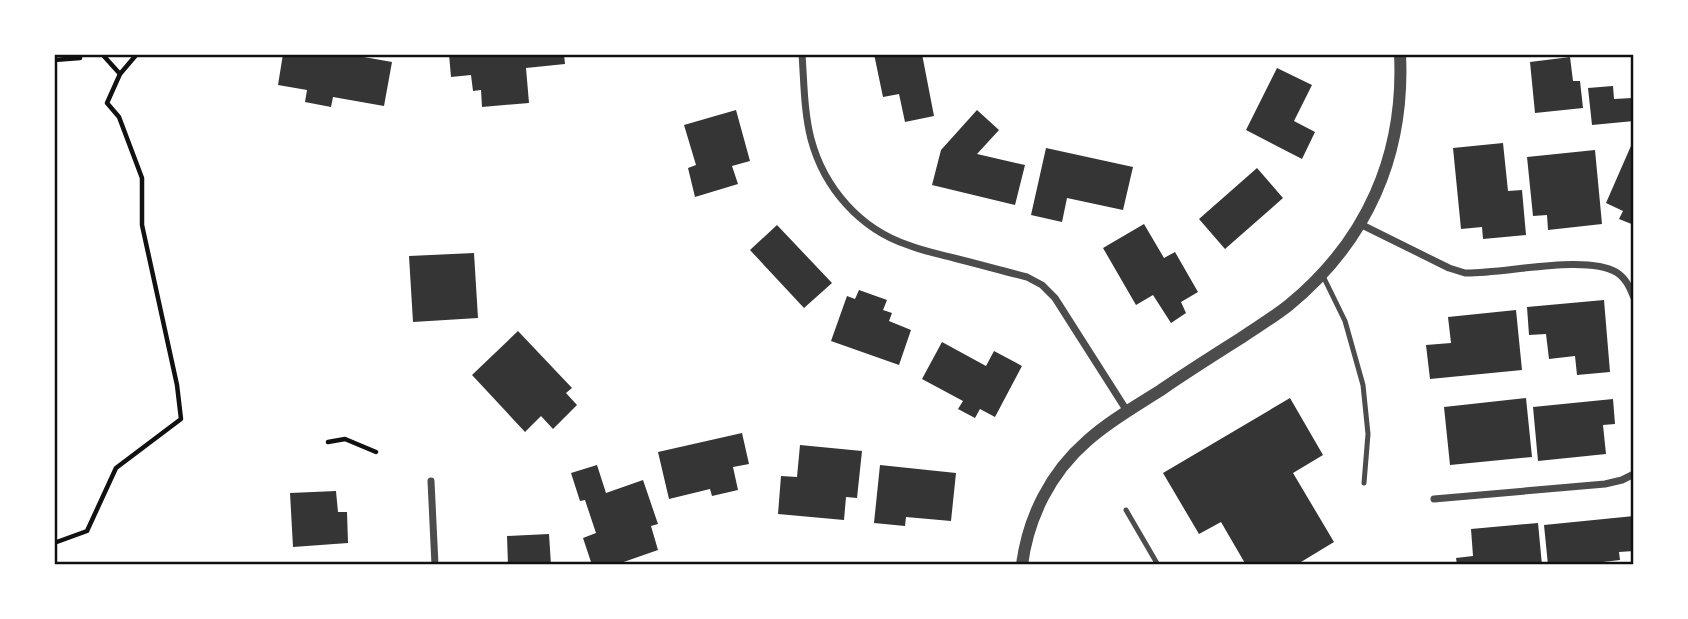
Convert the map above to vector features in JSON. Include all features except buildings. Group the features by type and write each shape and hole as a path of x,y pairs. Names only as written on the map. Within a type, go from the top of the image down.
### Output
{"street":[{"path":"802,54 810,137 826,178 853,212 869,226 907,245 1027,277 1042,285 1055,298 1127,411"},
{"path":"1022,565 1027,536 1038,505 1054,478 1075,452 1127,411 1268,320 1304,292 1348,244 1381,184 1393,145 1400,99 1400,54"},
{"path":"1360,224 1449,268 1465,273 1576,264 1597,266 1617,273 1626,281 1634,298"},
{"path":"1434,499 1605,484 1634,474"},
{"path":"431,481 435,565"}],"lane":[{"path":"1322,274 1345,321 1363,385 1368,434 1364,483"},
{"path":"1126,510 1158,565"}],"path":[{"path":"54,60 80,58 79,54"},
{"path":"102,54 120,74"},
{"path":"54,543 87,531 116,468 181,419 177,385 142,225 142,178 119,117 107,103 120,74 137,54"},
{"path":"328,442 345,439 376,452"}]}
